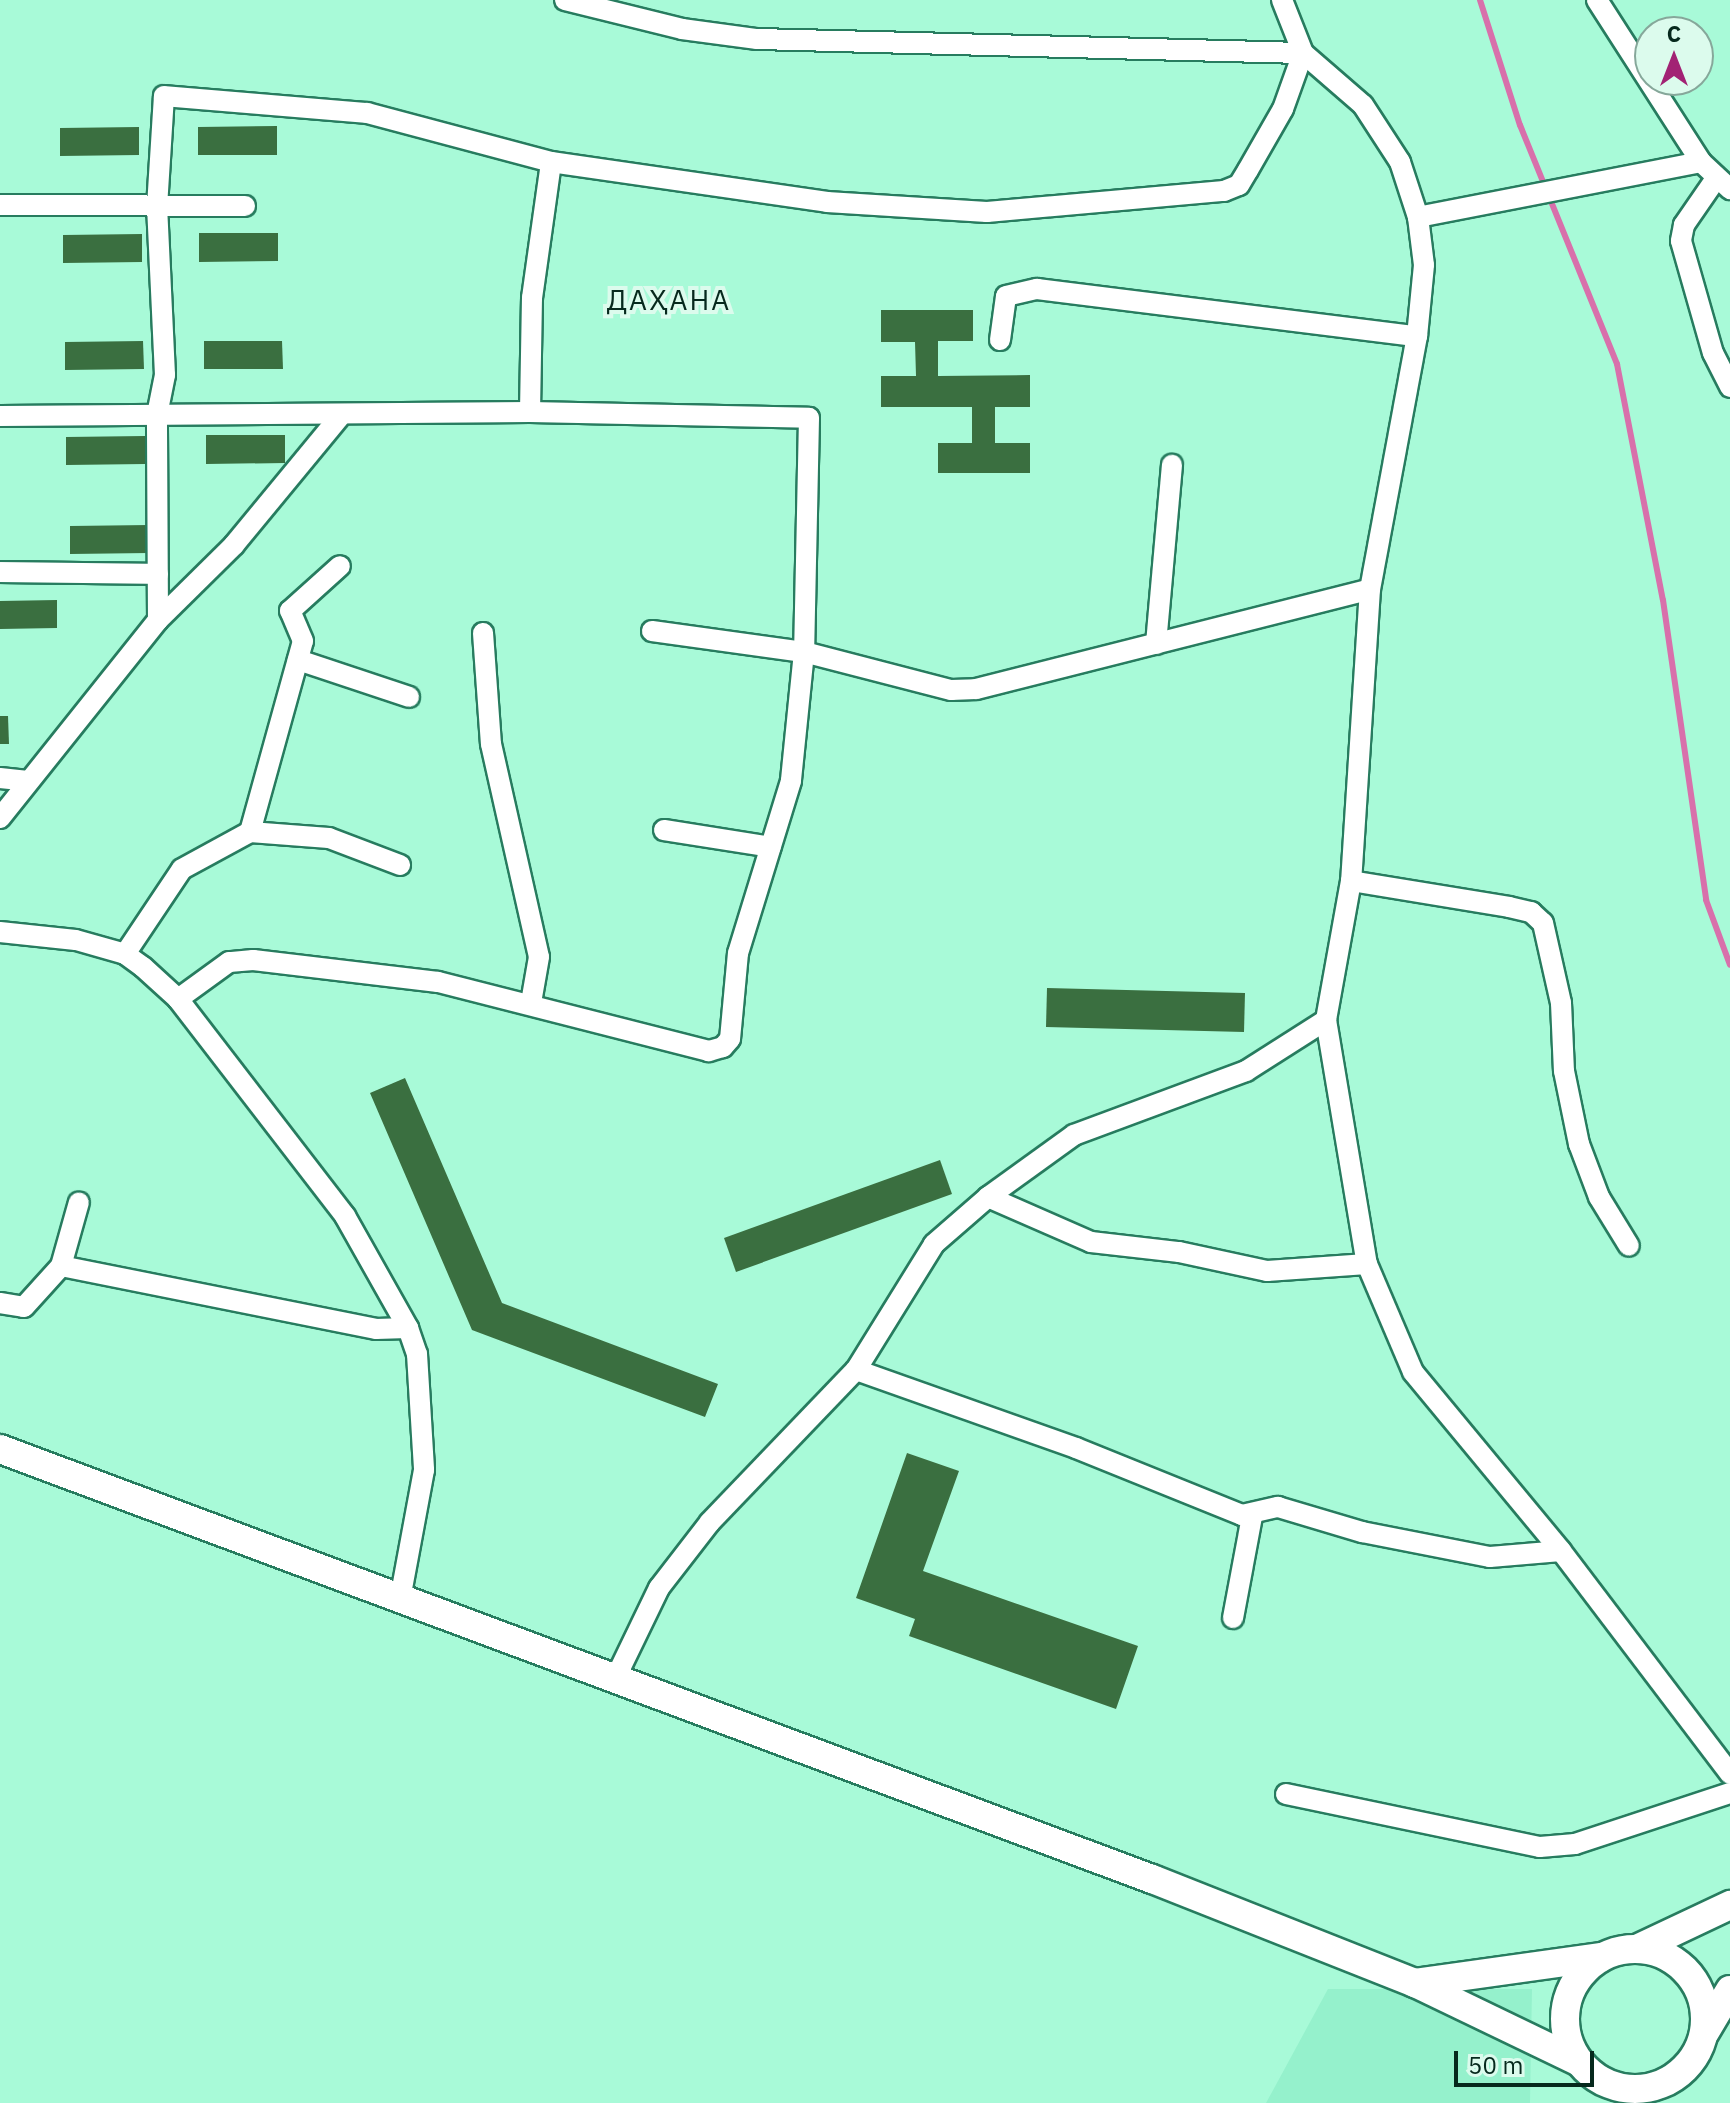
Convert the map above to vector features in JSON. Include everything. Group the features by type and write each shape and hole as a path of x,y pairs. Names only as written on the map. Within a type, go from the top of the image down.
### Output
{"main road":[{"path":"0,1449 400,1600 616,1677 1415,1983 1590,2080 1664,2092 1698,2052 1705,2033 1730,1990"},
{"path":"1415,1983 1600,1957 1639,1948 1730,1905"},
{"path":"1639,1948 1677,1961 1691,1976 1704,2003 1705,2033"},
{"path":"1590,2080 1567,2035 1566,2005 1572,1986 1600,1957"}],"street":[{"path":"565,0 682,29 757,39 1303,53"},
{"path":"1282,0 1303,53 1363,105 1400,162 1418,217 1424,265 1417,336 1370,589 1351,881 1326,1020 1327,1053 1367,1264 1413,1372 1561,1551 1730,1774"},
{"path":"1597,0 1701,162 1723,185 1684,225 1681,241 1713,353 1730,387"},
{"path":"158,620 157,415 165,375 157,207 160,100 171,94 367,113 551,162 827,202 987,212 1224,191 1239,185 1283,109 1303,53"},
{"path":"530,412 532,298 551,162"},
{"path":"1418,217 1524,199 1701,162"},
{"path":"0,205 245,206"},
{"path":"1000,340 1006,296 1037,289 1417,336"},
{"path":"0,416 530,412 809,418 804,652 791,781 738,953 730,1039 723,1047 709,1051 531,1003 438,982 253,960 229,962 178,999"},
{"path":"0,818 158,620 234,545 341,415"},
{"path":"1156,644 1172,465"},
{"path":"250,832 298,660 302,633 290,611 340,566"},
{"path":"0,572 158,574"},
{"path":"652,631 804,652 951,690 976,689 1370,589"},
{"path":"483,633 491,744 539,957 531,1003"},
{"path":"298,660 409,697"},
{"path":"0,778 28,781"},
{"path":"664,830 771,847"},
{"path":"125,954 182,869 250,832 329,838 400,865"},
{"path":"1351,881 1509,907 1531,912 1543,923 1561,1003 1565,1081 1579,1144 1599,1197 1629,1246"},
{"path":"0,932 76,940 125,954 178,999 345,1216 408,1328 423,1403 424,1470 400,1600"},
{"path":"616,1677 659,1588 710,1522 856,1370 934,1244 988,1197 1074,1135 1246,1071 1326,1020"},
{"path":"988,1197 1091,1242 1179,1252 1267,1271 1367,1264"},
{"path":"0,1303 24,1307 61,1266 79,1202"},
{"path":"61,1266 376,1329 408,1328"},
{"path":"856,1370 1252,1516 1283,1508 1362,1532 1490,1557 1561,1551"},
{"path":"1233,1618 1252,1516"},
{"path":"1286,1794 1540,1847 1575,1844 1730,1793"}],"shaded area":[{"path":"1328,1989 1532,1989 1530,2103 1266,2103"}],"building":[{"path":"277,126 277,155 198,155 198,127"},
{"path":"139,127 139,155 60,156 60,128"},
{"path":"199,233 278,233 278,261 199,262"},
{"path":"142,234 142,262 63,263 63,235"},
{"path":"881,310 973,310 973,341 938,341 938,376 1030,375 1030,407 995,407 995,443 1030,443 1030,473 938,473 938,443 972,443 972,407 881,407 881,376 916,376 915,342 881,342"},
{"path":"143,341 144,369 65,370 65,342"},
{"path":"204,341 282,341 283,369 204,369"},
{"path":"206,435 285,435 285,463 206,464"},
{"path":"145,436 145,464 66,465 66,437"},
{"path":"149,525 149,553 70,554 70,526"},
{"path":"57,600 57,628 0,629 0,601"},
{"path":"0,716 8,716 9,744 0,744"},
{"path":"1047,988 1245,993 1244,1032 1046,1027"},
{"path":"405,1078 502,1303 718,1384 705,1417 472,1330 370,1093"},
{"path":"940,1160 952,1194 736,1272 724,1238"},
{"path":"907,1453 959,1471 923,1571 1138,1646 1116,1709 909,1636 915,1619 856,1598"}],"waterway":[{"path":"1480,0 1520,125 1617,364 1663,600 1706,900 1730,965"}],"district":[{"name":"ДАҲАНА","path":"669,300"}]}
